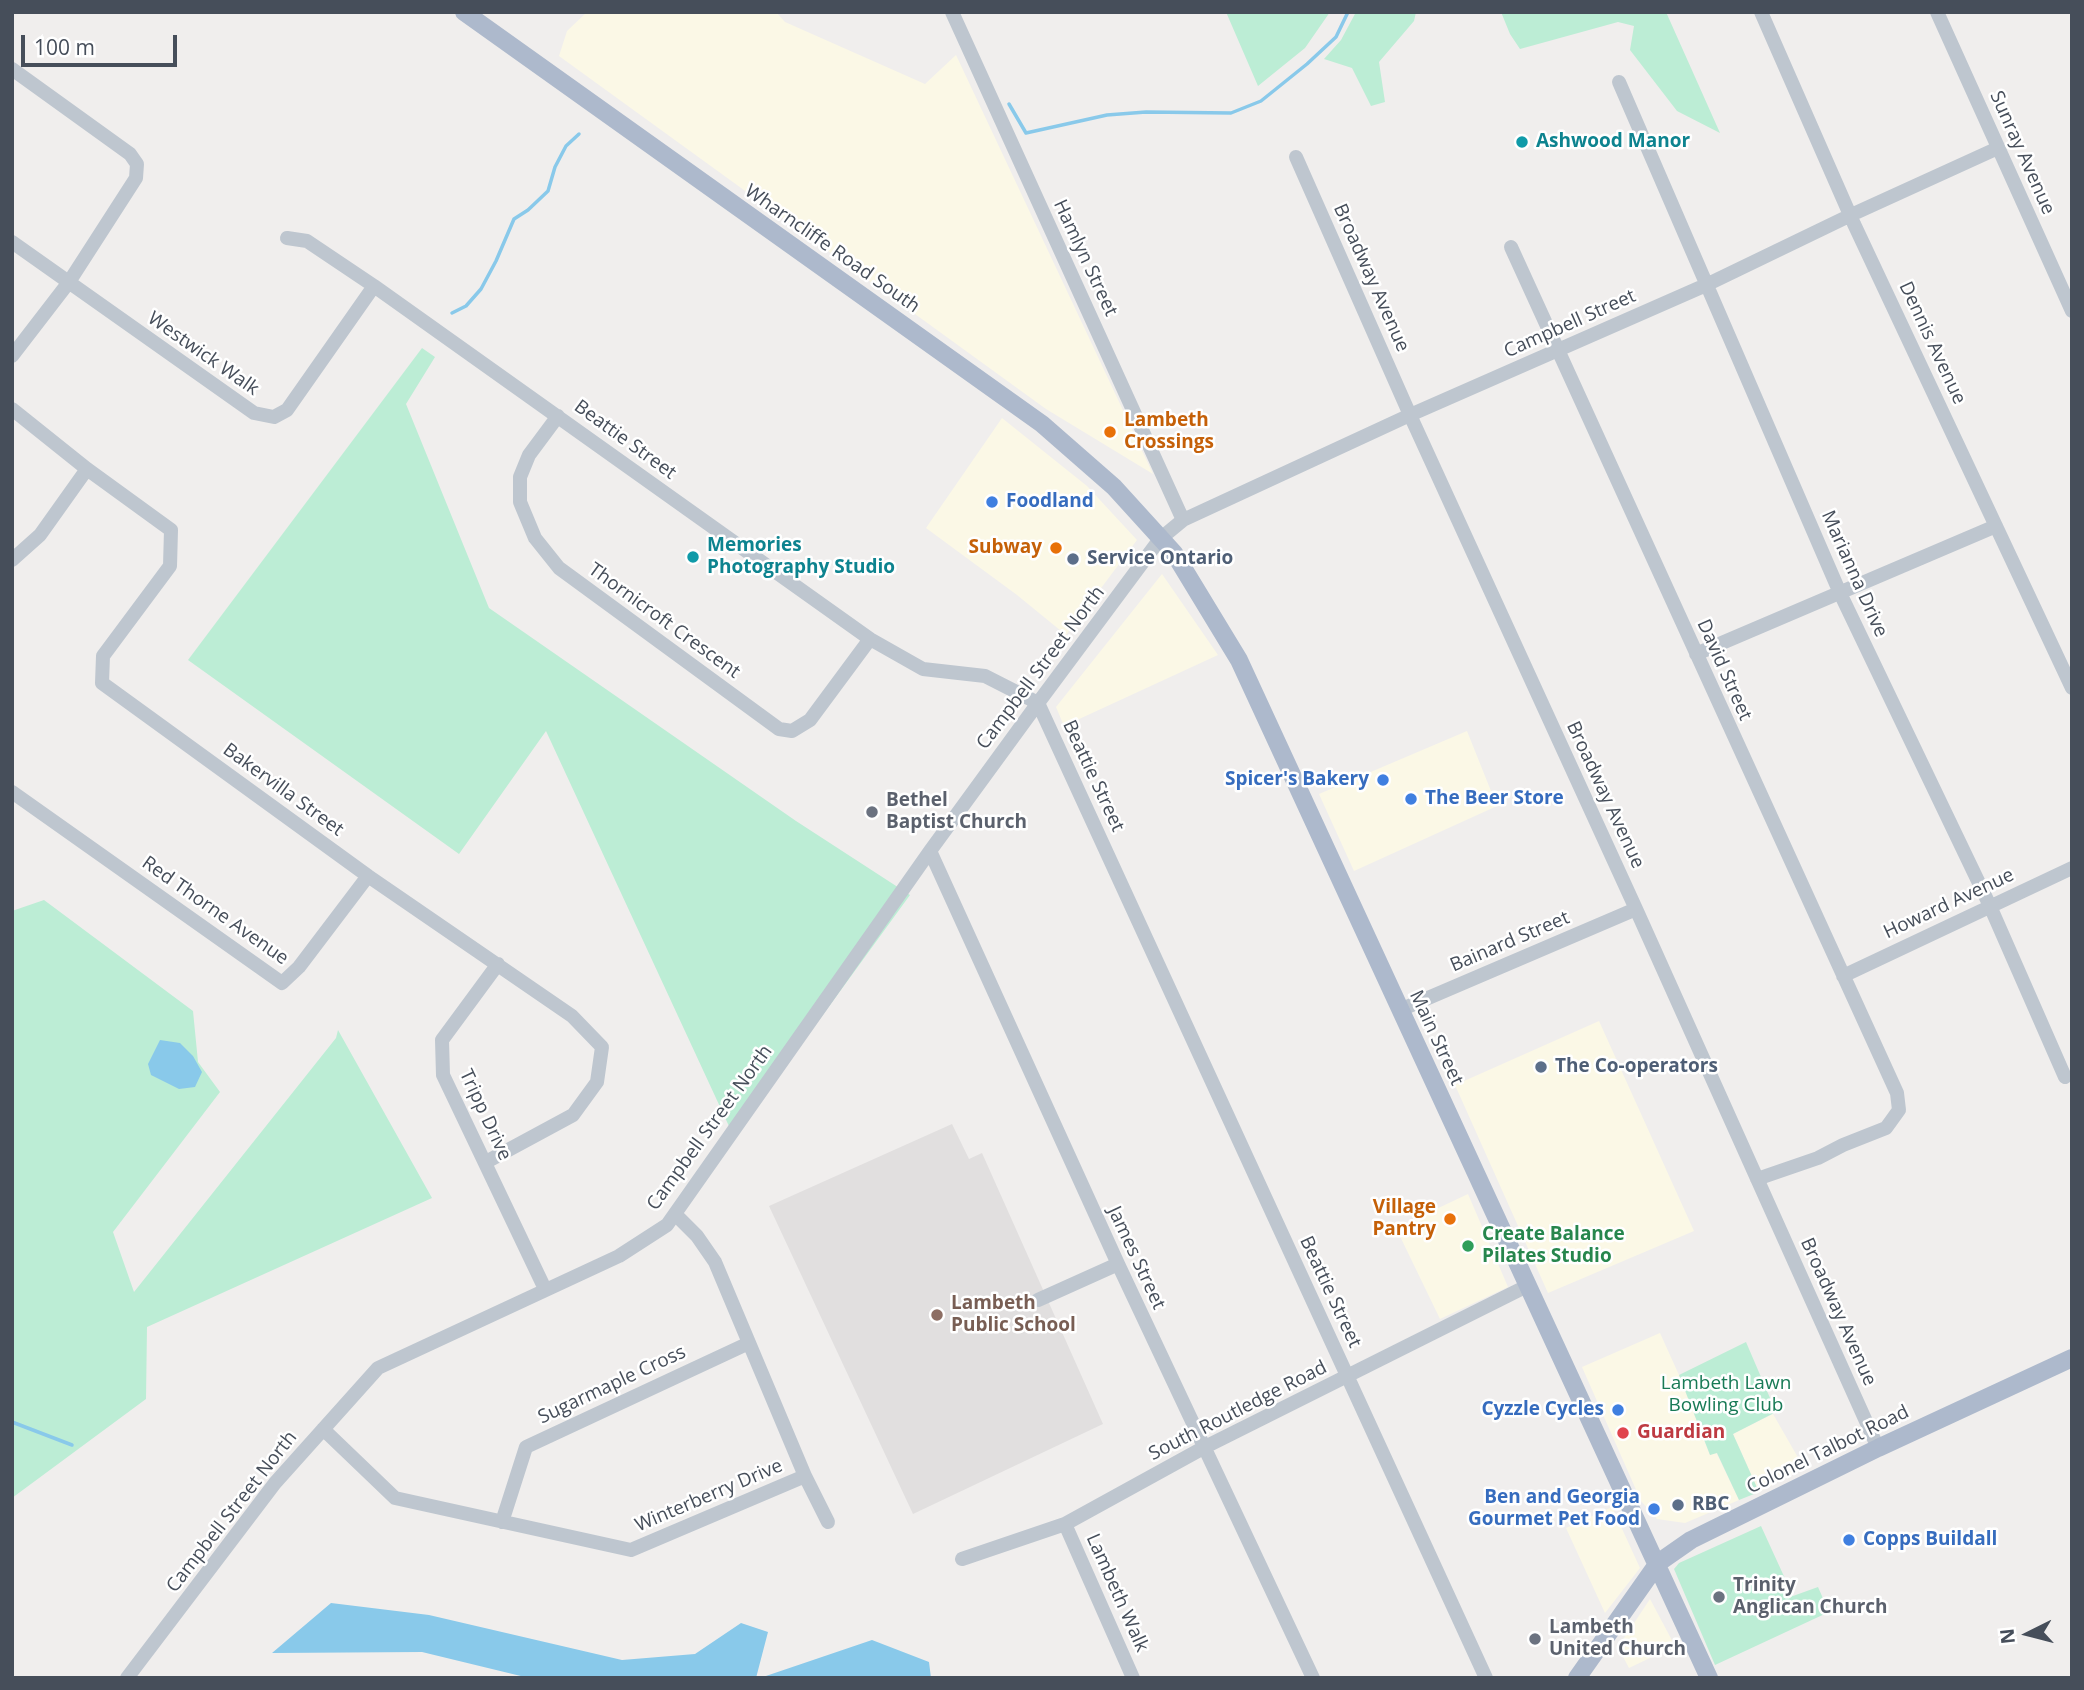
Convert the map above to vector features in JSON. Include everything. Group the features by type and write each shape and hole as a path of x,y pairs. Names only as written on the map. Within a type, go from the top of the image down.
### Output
{"main road":[{"name":"Wharncliffe Road South","path":"464,12 1042,424 1114,487 1160,540"},
{"name":"Main Street","path":"1160,540 1174,553 1239,660 1709,1678"},
{"name":"Colonel Talbot Road","path":"1577,1678 1658,1563 1691,1540 1878,1448 2072,1358"}],"street":[{"name":"Hamlyn Street","path":"952,12 1184,520"},
{"name":"Dennis Avenue","path":"1761,12 1851,215 2072,688"},
{"name":"Sunray Avenue","path":"1937,12 2072,310"},
{"path":"12,69 130,154 137,164 136,178 69,282 12,356"},
{"name":"Marianna Drive","path":"1619,82 1840,593 1990,906 2065,1077"},
{"name":"Campbell Street","path":"1160,540 1184,520 1410,415 1706,285 1998,148"},
{"name":"Broadway Avenue","path":"1296,157 1410,415 1878,1448"},
{"name":"Beattie Street","path":"287,238 307,241 374,286 870,639 923,669 985,676 1038,703 1486,1678"},
{"name":"Westwick Walk","path":"12,242 254,413 274,417 287,410 374,286"},
{"name":"David Street","path":"1511,247 1897,1094 1899,1110 1886,1128 1818,1158 1757,1179"},
{"name":"Bakervilla Street","path":"12,409 87,469 171,530 170,566 103,656 102,683 368,876 572,1016 602,1047 597,1082 573,1115 486,1162"},
{"name":"Thornicroft Crescent","path":"558,416 529,455 520,477 520,502 535,538 559,568 779,729 792,731 810,720 870,639"},
{"path":"12,560 40,535 87,469"},
{"path":"1696,654 1996,526"},
{"name":"Campbell Street North","path":"127,1678 275,1483 378,1368 619,1256 667,1225 930,851 1160,540"},
{"name":"Red Thorne Avenue","path":"12,792 282,983 299,967 368,876"},
{"name":"James Street","path":"930,851 1118,1264 1313,1678"},
{"name":"Howard Avenue","path":"1843,976 2072,868"},
{"name":"Bainard Street","path":"1400,1010 1636,909"},
{"name":"Tripp Drive","path":"498,964 442,1040 443,1075 545,1289"},
{"name":"Winterberry Drive","path":"323,1429 394,1499 631,1550 805,1476 715,1262 697,1236 675,1214"},
{"path":"1038,1300 1118,1264"},
{"name":"South Routledge Road","path":"962,1559 1065,1524 1205,1447 1527,1286"},
{"name":"Sugarmaple Cross","path":"502,1522 526,1447 749,1343"},
{"path":"805,1476 828,1522"},
{"name":"Lambeth Walk","path":"1065,1524 1133,1678"}],"shaded area":[{"path":"587,12 776,12 785,22 925,84 956,55 1153,474 1046,409 559,56 567,31"},
{"path":"1002,418 1087,486 1137,540 1066,635 926,528"},
{"path":"1162,574 1218,655 1064,726 1056,707"},
{"path":"1467,731 1497,806 1354,871 1319,794"},
{"path":"1599,1021 1694,1231 1548,1293 1455,1085"},
{"name":"Lambeth Public School","path":"952,1124 969,1159 982,1153 1103,1424 913,1514 769,1206"},
{"path":"1468,1194 1508,1287 1440,1319 1396,1228"},
{"path":"1660,1333 1710,1455 1716,1452 1739,1500 1685,1523 1657,1519 1641,1501 1582,1367"},
{"path":"1773,1414 1804,1468 1759,1492 1733,1434"},
{"path":"1612,1507 1640,1568 1605,1613 1566,1528"},
{"path":"1650,1599 1675,1646 1629,1668 1618,1647"}],"green space":[{"path":"1226,12 1330,12 1305,48 1258,86"},
{"path":"1356,12 1416,12 1414,21 1379,62 1385,102 1371,106 1352,68 1324,59 1341,40"},
{"path":"1501,12 1666,12 1720,133 1677,111 1630,50 1634,26 1618,22 1520,49"},
{"path":"422,348 435,357 406,404 489,608 796,821 910,895 734,1137 546,731 459,854 188,660"},
{"path":"44,900 193,1011 198,1062 220,1092 113,1232 134,1292 336,1038 338,1030 432,1198 147,1327 146,1399 12,1498 12,911"},
{"name":"Lambeth Lawn Bowling Club","path":"1746,1342 1776,1412 1733,1434 1759,1492 1739,1500 1717,1453 1710,1455 1679,1375"},
{"path":"1761,1526 1793,1596 1818,1587 1829,1612 1715,1665 1674,1569 1679,1563"}],"water":[{"path":"160,1040 180,1043 193,1056 202,1072 195,1087 179,1089 151,1075 148,1064"},
{"path":"331,1603 429,1615 622,1660 695,1654 741,1623 768,1632 756,1678 529,1678 422,1652 272,1653"},
{"path":"872,1640 929,1662 931,1678 760,1678"}],"waterway":[{"path":"1009,104 1026,133 1107,115 1146,112 1231,113 1261,101 1307,64 1336,37 1348,12"},
{"path":"452,313 466,306 481,289 514,219 548,191 555,167 566,146 579,134"},
{"path":"12,1422 72,1445"}],"place":[{"name":"Ashwood Manor","path":"1522,142"},
{"name":"Lambeth Crossings","path":"1110,432"},
{"name":"Foodland","path":"992,502"},
{"name":"Subway","path":"1056,548"},
{"name":"Memories Photography Studio","path":"693,557"},
{"name":"Service Ontario","path":"1073,559"},
{"name":"Spicer's Bakery","path":"1383,780"},
{"name":"The Beer Store","path":"1411,799"},
{"name":"Bethel Baptist Church","path":"872,812"},
{"name":"The Co-operators","path":"1541,1067"},
{"name":"Village Pantry","path":"1450,1219"},
{"name":"Create Balance Pilates Studio","path":"1468,1246"},
{"name":"Lambeth Public School","path":"937,1315"},
{"name":"Cyzzle Cycles","path":"1618,1410"},
{"name":"Guardian","path":"1623,1433"},
{"name":"RBC","path":"1678,1505"},
{"name":"Ben and Georgia Gourmet Pet Food","path":"1654,1509"},
{"name":"Copps Buildall","path":"1849,1540"},
{"name":"Trinity Anglican Church","path":"1719,1597"},
{"name":"Lambeth United Church","path":"1535,1639"}]}
